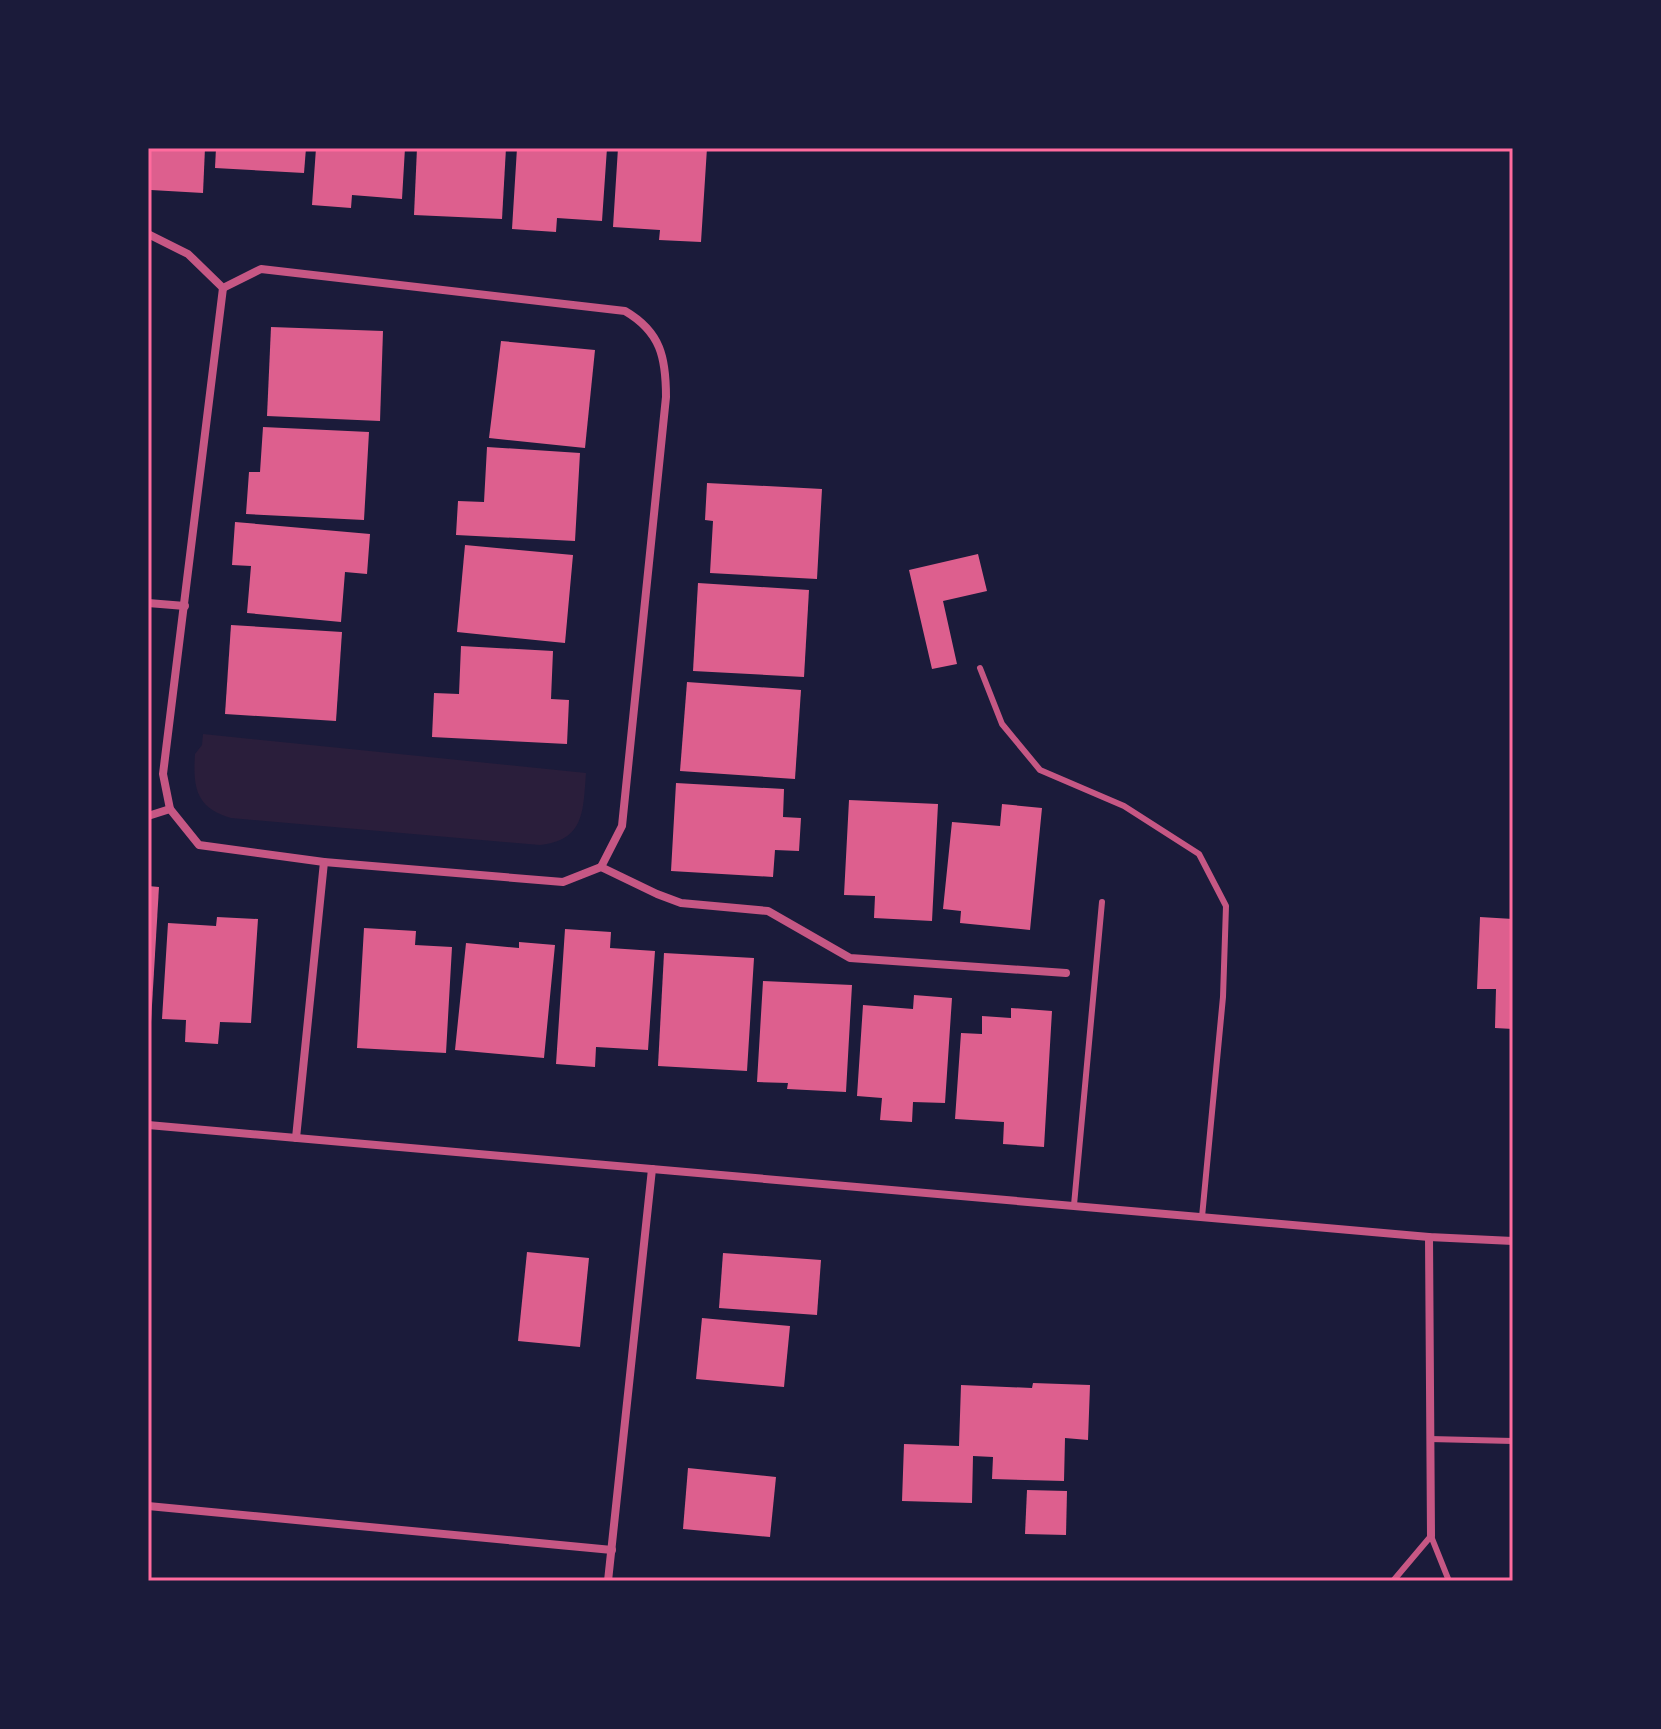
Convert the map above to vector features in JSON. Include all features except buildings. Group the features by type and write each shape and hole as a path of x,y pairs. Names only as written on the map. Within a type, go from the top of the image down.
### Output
{"street":[{"path":"148,234 188,254 223,288"},
{"path":"261,269 625,311 644,322 666,361 666,397 622,826 601,867 563,882 324,862 199,845 170,809 163,774 223,288 261,269"},
{"path":"148,603 185,606"},
{"path":"148,816 170,809"},
{"path":"296,1138 324,862"},
{"path":"601,867 681,903 768,911 850,958 1066,973"},
{"path":"148,1125 1429,1237 1513,1241"},
{"path":"608,1581 652,1169"},
{"path":"1429,1237 1431,1536"},
{"path":"148,1506 612,1550"}],"lane":[{"path":"980,668 1002,724 1040,770 1124,806 1199,854 1226,906 1223,997 1202,1217"},
{"path":"1074,1205 1102,902"},
{"path":"1430,1439 1513,1441"},
{"path":"1393,1581 1431,1536 1449,1581"}],"shaded area":[{"path":"203,734 586,773 582,811 574,830 566,837 540,845 231,818 219,814 203,802 196,786 195,754 202,745"}]}
